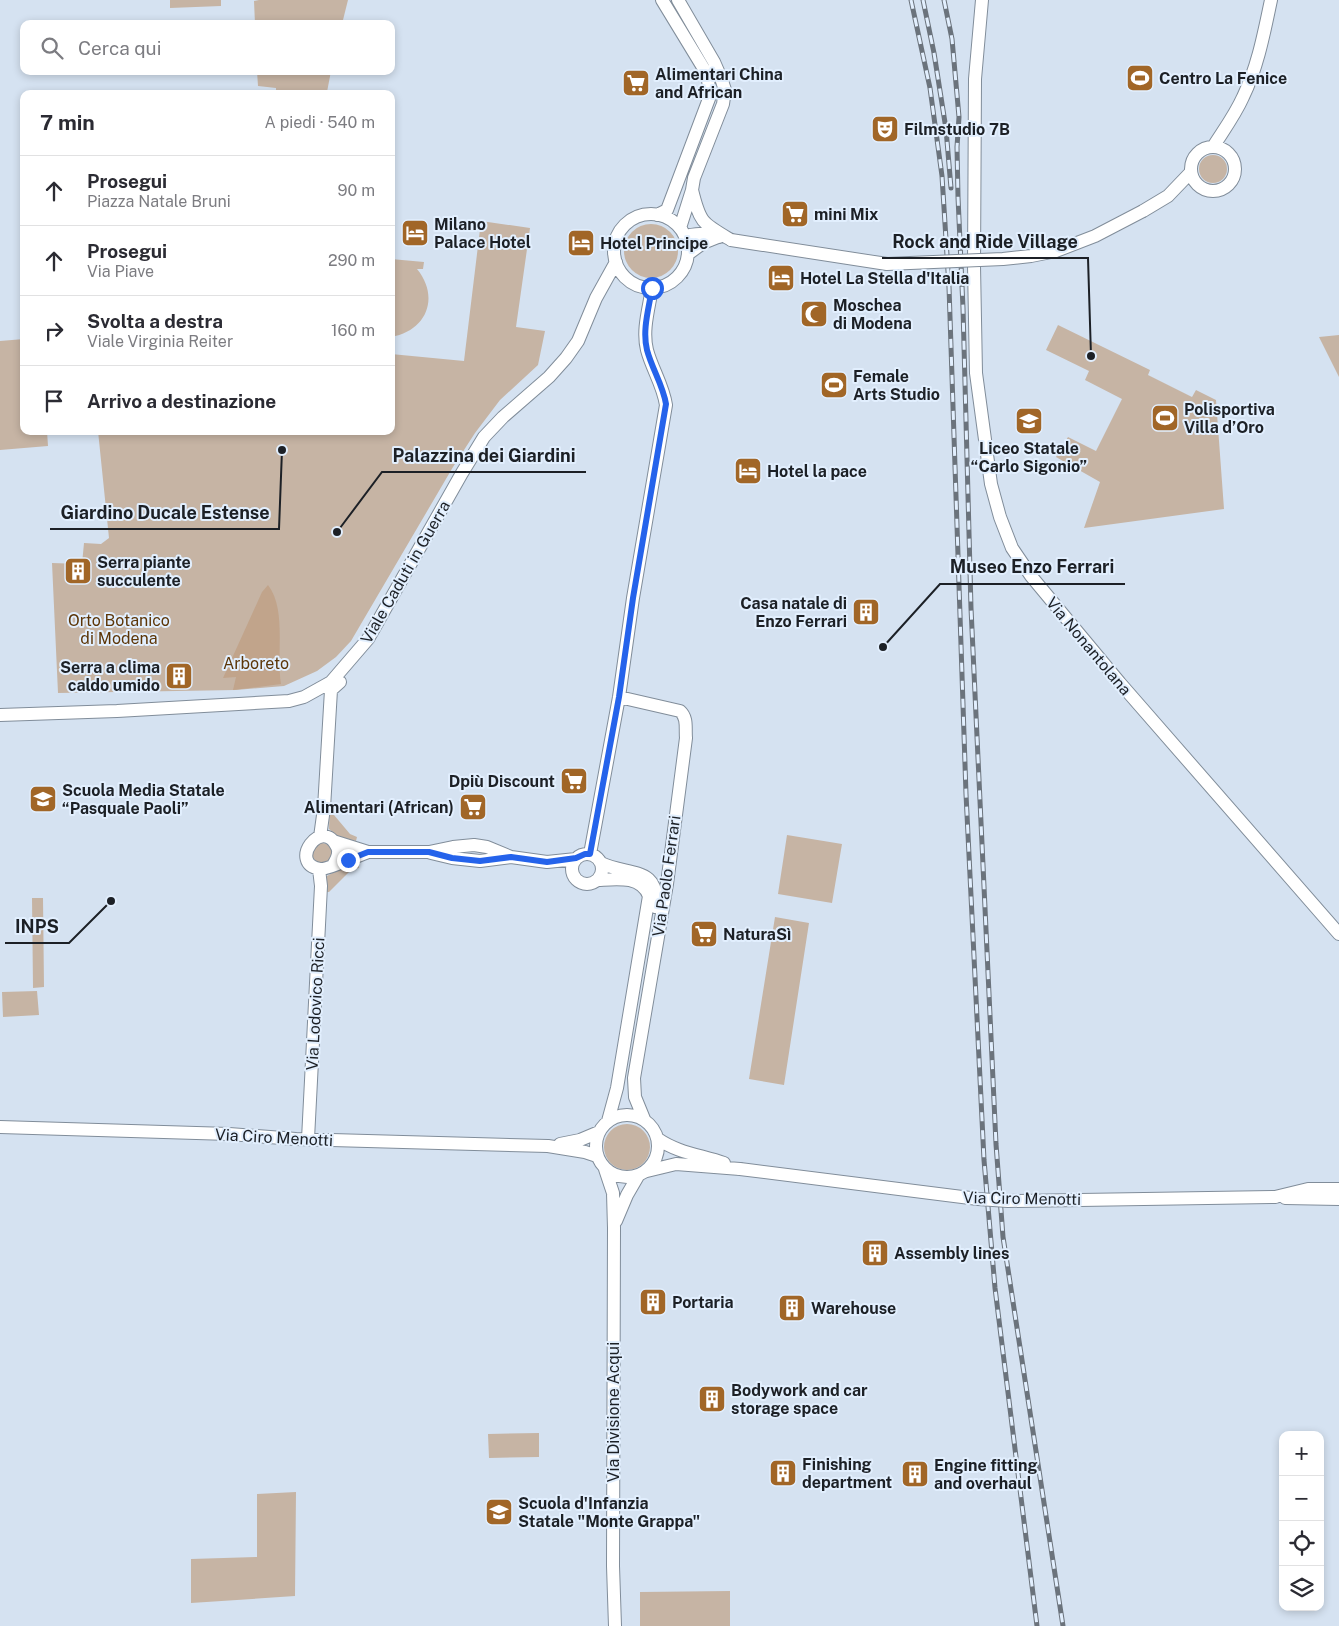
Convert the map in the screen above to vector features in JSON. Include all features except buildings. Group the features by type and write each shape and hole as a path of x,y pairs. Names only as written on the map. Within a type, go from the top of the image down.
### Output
{"main road":[{"path":"656,215 667,210 709,101 710,89 704,69 662,0"},
{"path":"678,0 714,62 721,78 725,98 694,178 682,232"},
{"name":"Via Nonantolana","path":"982,0 975,78 974,266 976,372 983,434 993,492 1000,517 1012,548 1061,614 1339,934"},
{"path":"1213,147 1250,82 1261,46 1270,0"},
{"path":"1213,147 1226,151 1232,158 1235,172 1233,178 1224,188 1211,192 1200,188 1194,181 1191,165 1195,156 1201,150 1213,147"},
{"path":"682,232 711,234 725,239 887,264 1031,256 1056,251 1095,236 1143,211 1168,196 1191,172"},
{"path":"1168,196 1200,188"},
{"path":"692,190 697,210 705,225 725,239"},
{"path":"643,215 656,215 671,220 682,232 688,254 684,267 669,284 652,288 640,287 628,281 622,274 616,262 614,247 618,235 624,226 635,218 643,215"},
{"path":"688,254 703,244 725,239"},
{"name":"Viale Caduti in Guerra","path":"0,715 118,711 289,701 304,697 332,682 368,640 484,437 566,358 578,342 596,298 616,262"},
{"path":"590,854 619,697 633,598 666,404 647,350 646,330 652,288"},
{"path":"333,865 338,850 326,839 324,808 331,690 357,662 368,640"},
{"name":"Via Paolo Ferrari","path":"619,697 680,711 685,719 686,738 667,884 633,1085 644,1119"},
{"path":"368,852 327,869 319,869 308,861 306,850 311,841 326,839 368,852 429,852 452,858 480,861 511,857 547,862 590,854 601,863 602,872 598,880 589,885 584,885 547,862"},
{"path":"574,878 572,870 576,858"},
{"name":"Via Paolo Ferrari","path":"601,863 613,869 646,876 652,881 656,889 657,896 641,999 641,1033"},
{"name":"Via Lodovico Ricci","path":"308,1139 321,886 319,869"},
{"name":"Via Paolo Ferrari","path":"598,880 618,878 632,881 647,890 649,896 618,1088 608,1121"},
{"path":"630,1114 644,1119 655,1131 658,1139 659,1148 657,1156 642,1173 624,1178 605,1169 597,1156 596,1144 599,1132 608,1121 615,1117 630,1114"},
{"name":"Via Ciro Menotti","path":"0,1127 548,1146 585,1152 597,1156"},
{"name":"Via Ciro Menotti","path":"548,1146 580,1140 599,1132"},
{"name":"Via Ciro Menotti","path":"658,1139 668,1147 740,1169"},
{"name":"Via Ciro Menotti","path":"642,1173 676,1164 740,1169 978,1199 1008,1201 1275,1197 1303,1200 1339,1200"},
{"name":"Via Divisione Acqui","path":"605,1169 613,1193 614,1228 613,1566 615,1626"},
{"name":"Via Divisione Acqui","path":"614,1228 627,1195 642,1173"},
{"name":"Via Ciro Menotti","path":"1275,1197 1308,1189 1339,1189"}],"green space":[{"path":"170,0 221,0 221,6 170,8"},
{"path":"348,0 343,20 255,20 254,1"},
{"path":"257,75 330,75 327,90 276,90 276,88 258,86"},
{"path":"1213,155 1223,159 1227,169 1223,179 1213,183 1203,179 1199,169 1203,159"},
{"name":"Orto Botanico di Modena","path":"481,221 530,228 516,327 545,331 538,365 500,400 475,433 351,641 336,657 317,671 284,686 236,690 58,693 52,563 82,564 84,543 101,544 109,538 98,435 395,435 395,354 464,361"},
{"path":"646,224 656,224 670,232 676,241 678,251 676,261 670,270 656,278 646,278 636,273 629,266 624,256 624,246 629,236 636,229"},
{"path":"395,259 424,262 423,269 417,269 428,291 426,311 421,320 403,334 395,336"},
{"name":"Polisportiva Villa d’Oro","path":"1058,325 1150,370 1148,375 1192,397 1196,390 1216,400 1224,509 1084,528 1100,482 1056,457 1068,437 1096,451 1122,399 1085,380 1089,371 1046,350"},
{"path":"1339,335 1339,377 1319,337"},
{"path":"20,339 20,435 47,435 48,446 0,450 0,341"},
{"name":"Arboreto","path":"268,585 274,595 279,619 281,684 233,690 236,677 223,678 262,592"},
{"path":"330,803 334,804 334,815 350,834 357,837 356,841 340,838 329,829"},
{"path":"787,835 842,844 832,903 778,894"},
{"path":"322,843 329,846 332,853 329,860 322,863 315,860 312,853 315,846"},
{"path":"353,864 358,864 359,868 352,869 329,892 325,892 324,877"},
{"path":"32,898 43,898 44,987 33,988"},
{"path":"775,917 809,923 784,1085 749,1079"},
{"path":"37,991 39,1015 3,1017 2,992"},
{"path":"622,1124 632,1124 646,1134 650,1147 646,1160 640,1166 632,1170 622,1170 608,1160 604,1152 604,1142 614,1128"},
{"path":"539,1433 539,1457 489,1458 488,1434"},
{"path":"296,1492 295,1596 191,1603 191,1559 257,1557 257,1494"},
{"path":"730,1591 730,1626 640,1626 640,1592"}],"railway":[{"path":"911,0 930,88 942,176 949,287 966,794 984,1160 995,1288 1037,1626"},
{"path":"923,0 934,53 946,129 951,188"},
{"path":"944,0 952,39 959,117 957,147 958,197 971,608 996,1144 1003,1237 1063,1626"}],"place":[{"name":"Centro La Fenice","path":"1140,78"},
{"name":"Alimentari China and African","path":"636,83"},
{"name":"Filmstudio 7B","path":"885,129"},
{"name":"mini Mix","path":"795,214"},
{"name":"Milano Palace Hotel","path":"415,233"},
{"name":"Hotel Principe","path":"581,243"},
{"name":"Hotel La Stella d'Italia","path":"781,278"},
{"name":"Moschea di Modena","path":"814,314"},
{"name":"Rock and Ride Village","path":"1091,356"},
{"name":"Female Arts Studio","path":"834,385"},
{"name":"Polisportiva Villa d’Oro","path":"1165,418"},
{"name":"Liceo Statale “Carlo Sigonio”","path":"1029,421"},
{"name":"Giardino Ducale Estense","path":"282,450"},
{"name":"Hotel la pace","path":"748,471"},
{"name":"Palazzina dei Giardini","path":"337,532"},
{"name":"Serra piante succulente","path":"78,571"},
{"name":"Casa natale di Enzo Ferrari","path":"866,612"},
{"name":"Museo Enzo Ferrari","path":"883,647"},
{"name":"Serra a clima caldo umido","path":"179,676"},
{"name":"Dpiù Discount","path":"574,781"},
{"name":"Scuola Media Statale “Pasquale Paoli”","path":"43,799"},
{"name":"Alimentari (African)","path":"473,807"},
{"name":"INPS","path":"111,901"},
{"name":"NaturaSì","path":"704,934"},
{"name":"Assembly lines","path":"875,1253"},
{"name":"Portaria","path":"653,1302"},
{"name":"Warehouse","path":"792,1308"},
{"name":"Bodywork and car storage space","path":"712,1399"},
{"name":"Finishing department","path":"783,1473"},
{"name":"Engine fitting and overhaul","path":"915,1474"},
{"name":"Scuola d'Infanzia Statale \"Monte Grappa\"","path":"499,1512"}],"route":[{"path":"348,860 368,852 429,852 462,860 480,861 511,857 547,862 590,854 619,697 633,598 666,404 660,382 647,350 646,330 652,288"}]}
